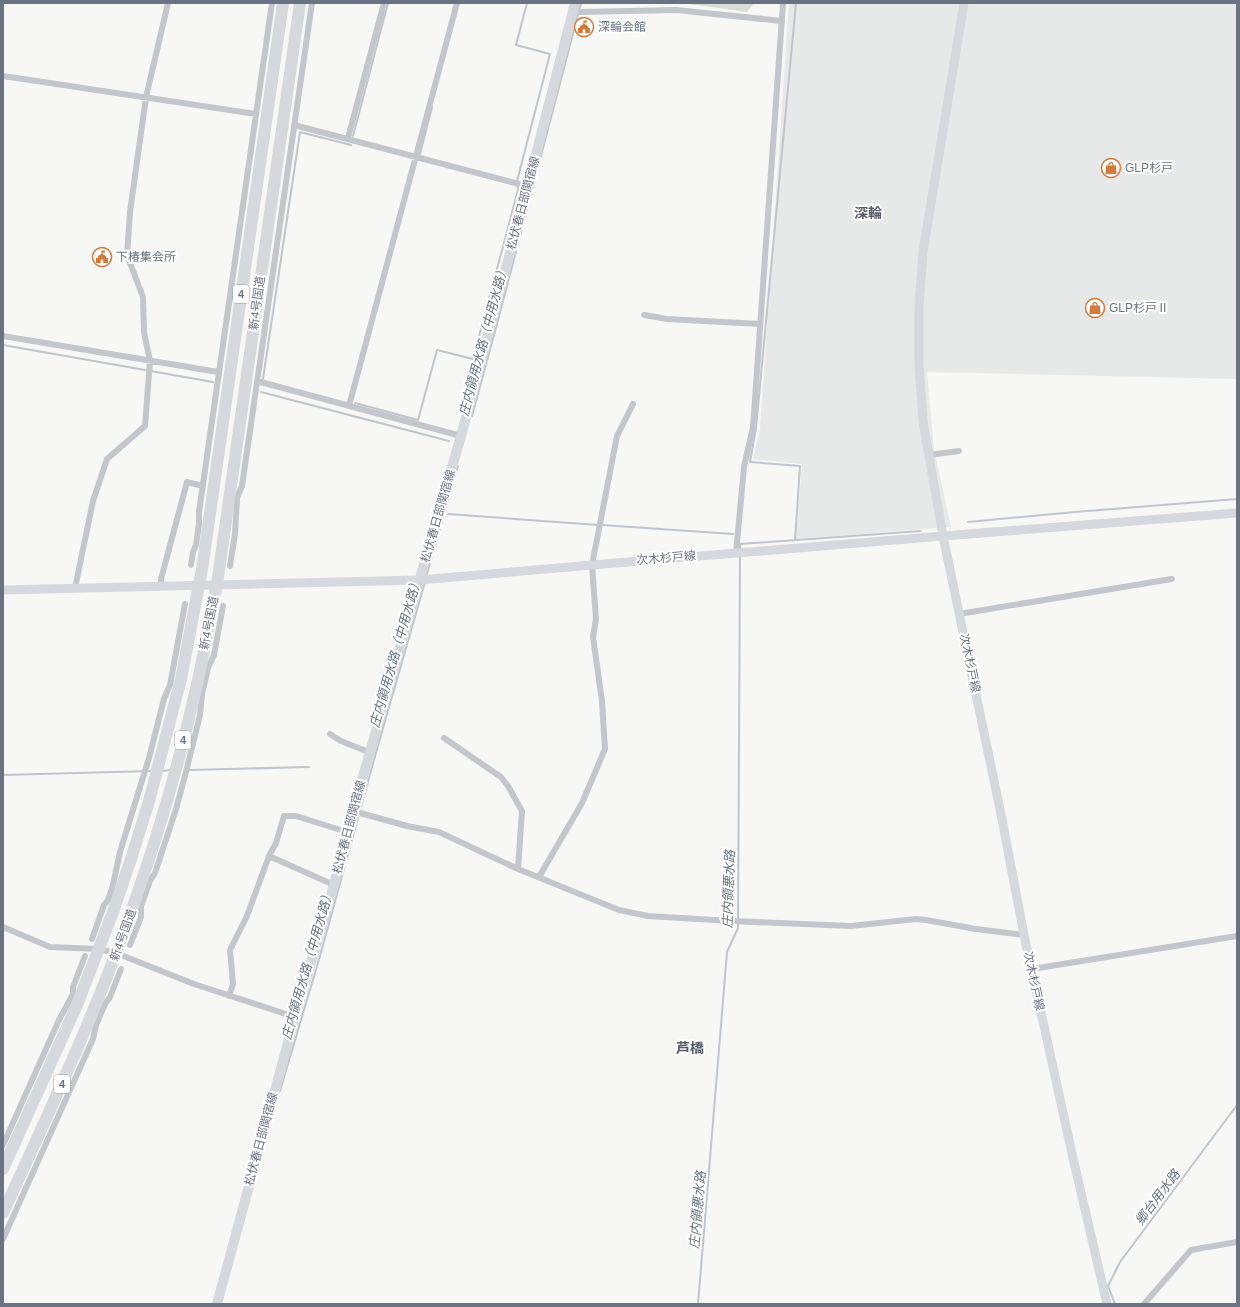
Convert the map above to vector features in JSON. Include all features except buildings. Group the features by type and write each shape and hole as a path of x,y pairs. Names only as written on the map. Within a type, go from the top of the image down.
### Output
{"highway":[{"name":"新4号国道","path":"3,1169 73,1004 149,801 176,678 199,585 202,535 260,126 283,3"},
{"name":"新4号国道","path":"3,1213 67,1072 97,1013 116,953 142,894 202,680 217,584 232,509 300,3"}],"main road":[{"path":"964,3 923,252 919,307 919,364 923,420 943,536 1237,512"},
{"name":"松伏春日部関宿線","path":"217,1304 295,1017 334,885 347,832 461,436 574,7"},
{"name":"次木杉戸線","path":"3,590 420,580 943,536 1002,819 1024,935 1107,1304"}],"street":[{"path":"75,588 93,501 107,459 145,426 150,361 144,332 143,297 127,255 130,212 146,97 168,3"},
{"path":"191,565 202,535 203,486 218,372 260,126 256,114 272,3"},
{"path":"230,566 235,534 232,509 242,486 312,3"},
{"path":"348,138 384,3"},
{"path":"349,406 457,3"},
{"path":"736,553 744,467 753,427 783,3"},
{"path":"574,7 580,12 676,10 782,21"},
{"path":"3,76 256,114"},
{"path":"294,125 527,186"},
{"path":"644,315 667,319 760,324"},
{"path":"3,336 218,372"},
{"path":"257,381 461,436"},
{"path":"539,877 582,803 605,749 602,701 593,637 596,619 592,565 617,436 633,404"},
{"path":"929,455 959,451"},
{"path":"162,586 161,579 187,482 203,486"},
{"path":"959,614 1172,579"},
{"path":"176,678 185,604"},
{"path":"202,680 214,655 223,606"},
{"path":"330,734 342,741 371,752"},
{"path":"444,738 500,776 508,786 522,812 518,869"},
{"path":"354,811 407,826 439,832 518,869 619,910 648,916 851,926 916,919 1024,935"},
{"path":"229,996 233,984 230,950 247,916 269,856 276,842 284,816 296,816 347,832"},
{"path":"269,856 334,885"},
{"path":"130,945 141,917 142,894"},
{"path":"3,927 50,947 96,944 194,984 295,1017"},
{"path":"1032,970 1237,936"},
{"path":"3,1145 59,1020 73,1004 73,987 85,956"},
{"path":"3,1238 93,1039 97,1013 110,998 122,969"},
{"path":"1144,1304 1191,1250 1237,1242"}],"shaded area":[{"path":"684,3 754,3 747,12"},
{"path":"789,3 1237,3 1237,379 927,372 934,450 951,527 796,539 802,464 753,459 760,429"}],"waterway":[{"path":"353,136 388,3"},
{"path":"355,403 418,420 437,350 473,359 518,190 517,181 550,54 516,45 527,3"},
{"name":"庄内領用水路（中用水路）","path":"472,416 581,3"},
{"path":"795,540 800,466 750,462 756,428 796,3"},
{"path":"420,154 432,107"},
{"path":"263,379 300,132 351,145"},
{"path":"3,345 213,382"},
{"path":"261,392 449,441"},
{"name":"庄内領用水路（中用水路）","path":"426,577 458,466"},
{"path":"968,522 1237,499"},
{"path":"448,514 598,525"},
{"path":"602,525 733,534"},
{"path":"740,550 740,544 921,531"},
{"name":"庄内領悪水路","path":"698,1304 727,952 738,928 740,555"},
{"name":"庄内領用水路（中用水路）","path":"280,1091 320,956 425,582"},
{"path":"189,770 309,767"},
{"path":"161,771 170,770"},
{"path":"3,775 152,771"},
{"name":"郷台用水路","path":"1115,1304 1108,1286 1120,1262 1237,1105"}],"place":[{"name":"深輪会館","path":"584,27"},
{"name":"GLP杉戸","path":"1111,168"},
{"name":"下椿集会所","path":"102,257"},
{"name":"GLP杉戸Ⅱ","path":"1095,308"}],"district":[{"name":"深輪","path":"868,213"},
{"name":"芦橋","path":"690,1048"}]}
